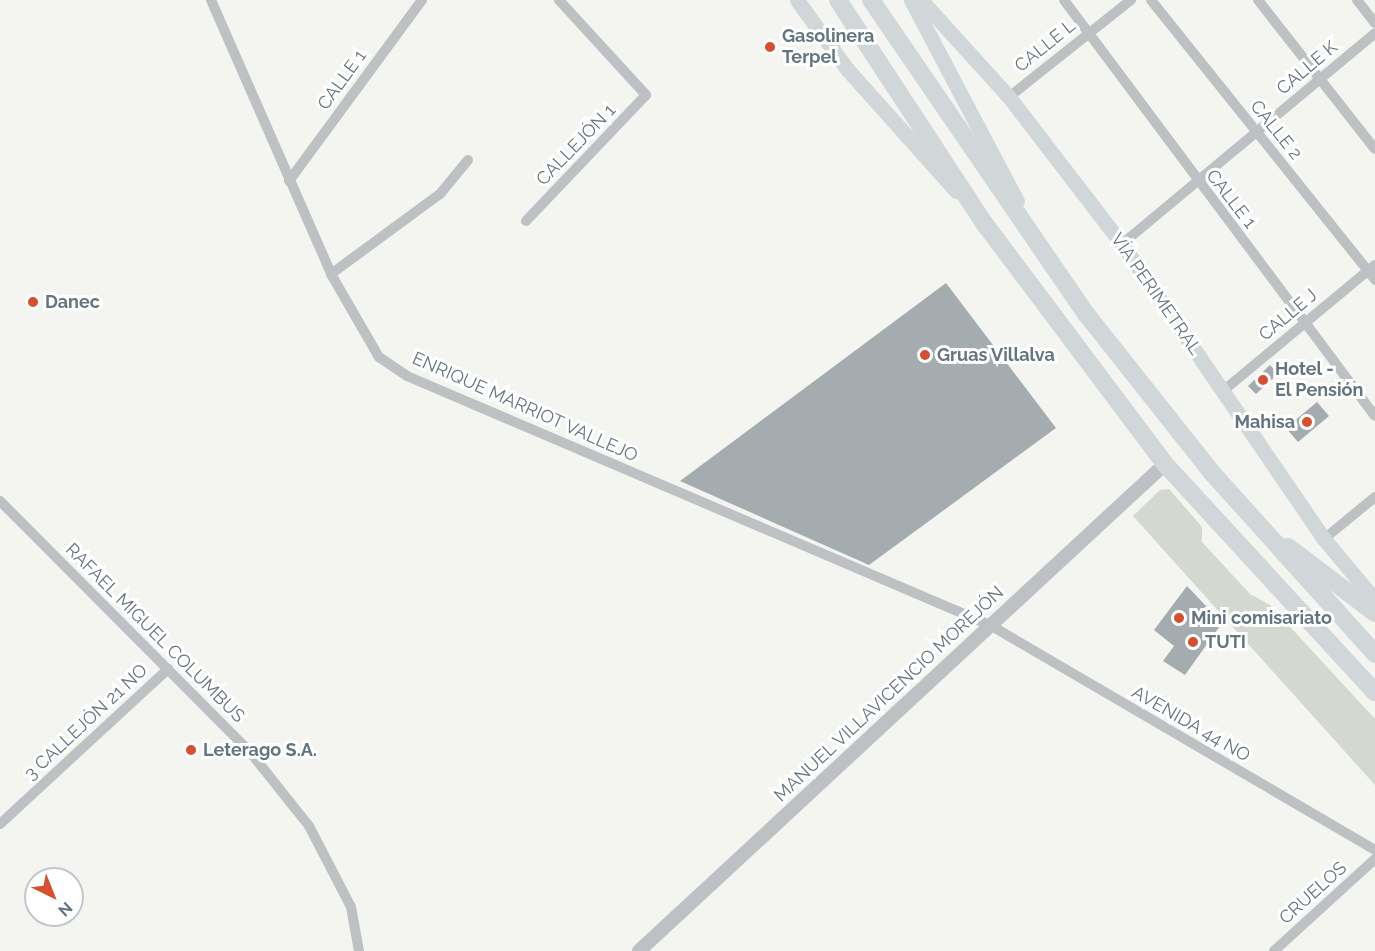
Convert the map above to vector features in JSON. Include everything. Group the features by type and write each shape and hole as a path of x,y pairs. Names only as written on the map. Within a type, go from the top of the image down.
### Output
{"highway":[{"path":"838,0 984,223 1165,464 1375,692"},
{"path":"871,0 1043,252 1187,443 1375,654"},
{"path":"1257,523 1375,613"}],"main road":[{"path":"797,0 847,69 984,223"},
{"path":"911,0 1043,252"},
{"name":"VÍA PERIMETRAL","path":"921,0 1009,97 1122,244 1324,539 1375,600"}],"street":[{"name":"ENRIQUE MARRIOT VALLEJO","path":"211,0 332,274 379,357 406,376 990,625"},
{"name":"CALLE 1","path":"289,181 422,0"},
{"name":"CALLEJÓN 1","path":"526,221 646,90 559,0"},
{"name":"CALLE 1","path":"1064,0 1087,35 1196,182 1307,321 1375,416"},
{"name":"CALLE L","path":"1009,97 1131,0"},
{"name":"CALLE 2","path":"1151,0 1256,132 1373,272"},
{"path":"1258,0 1375,149"},
{"path":"1357,0 1375,23"},
{"name":"CALLE K","path":"1122,244 1375,33"},
{"path":"332,274 440,194 468,160"},
{"name":"CALLE J","path":"1223,390 1307,321 1373,272"},
{"name":"MANUEL VILLAVICENCIO MOREJÓN","path":"639,951 1165,464"},
{"path":"1324,539 1375,497"},
{"name":"RAFAEL MIGUEL COLUMBUS","path":"0,501 250,752 309,826 351,907 359,951"},
{"name":"AVENIDA 44 NO","path":"990,625 1375,850"},
{"name":"3 CALLEJÓN 21 NO","path":"0,824 168,669"},
{"name":"CRUELOS","path":"1274,951 1375,859"}],"shaded area":[{"path":"1169,489 1202,527 1202,542 1250,594 1270,605 1375,719 1375,785 1133,516 1160,490"}],"building":[{"name":"Gruas Villalva","path":"946,283 1056,428 869,565 680,481"},
{"name":"Hotel - El Pensión","path":"1270,365 1278,374 1256,394 1248,386"},
{"name":"Mahisa","path":"1317,402 1329,416 1298,442 1286,428"},
{"path":"1187,586 1222,623 1185,675 1163,661 1174,646 1154,630"}],"place":[{"name":"Gasolinera Terpel","path":"770,47"},
{"name":"Danec","path":"33,302"},
{"name":"Gruas Villalva","path":"925,355"},
{"name":"Hotel - El Pensión","path":"1263,380"},
{"name":"Mahisa","path":"1307,422"},
{"name":"Mini comisariato","path":"1179,618"},
{"name":"TUTI","path":"1193,642"},
{"name":"Leterago S.A.","path":"191,750"}]}
